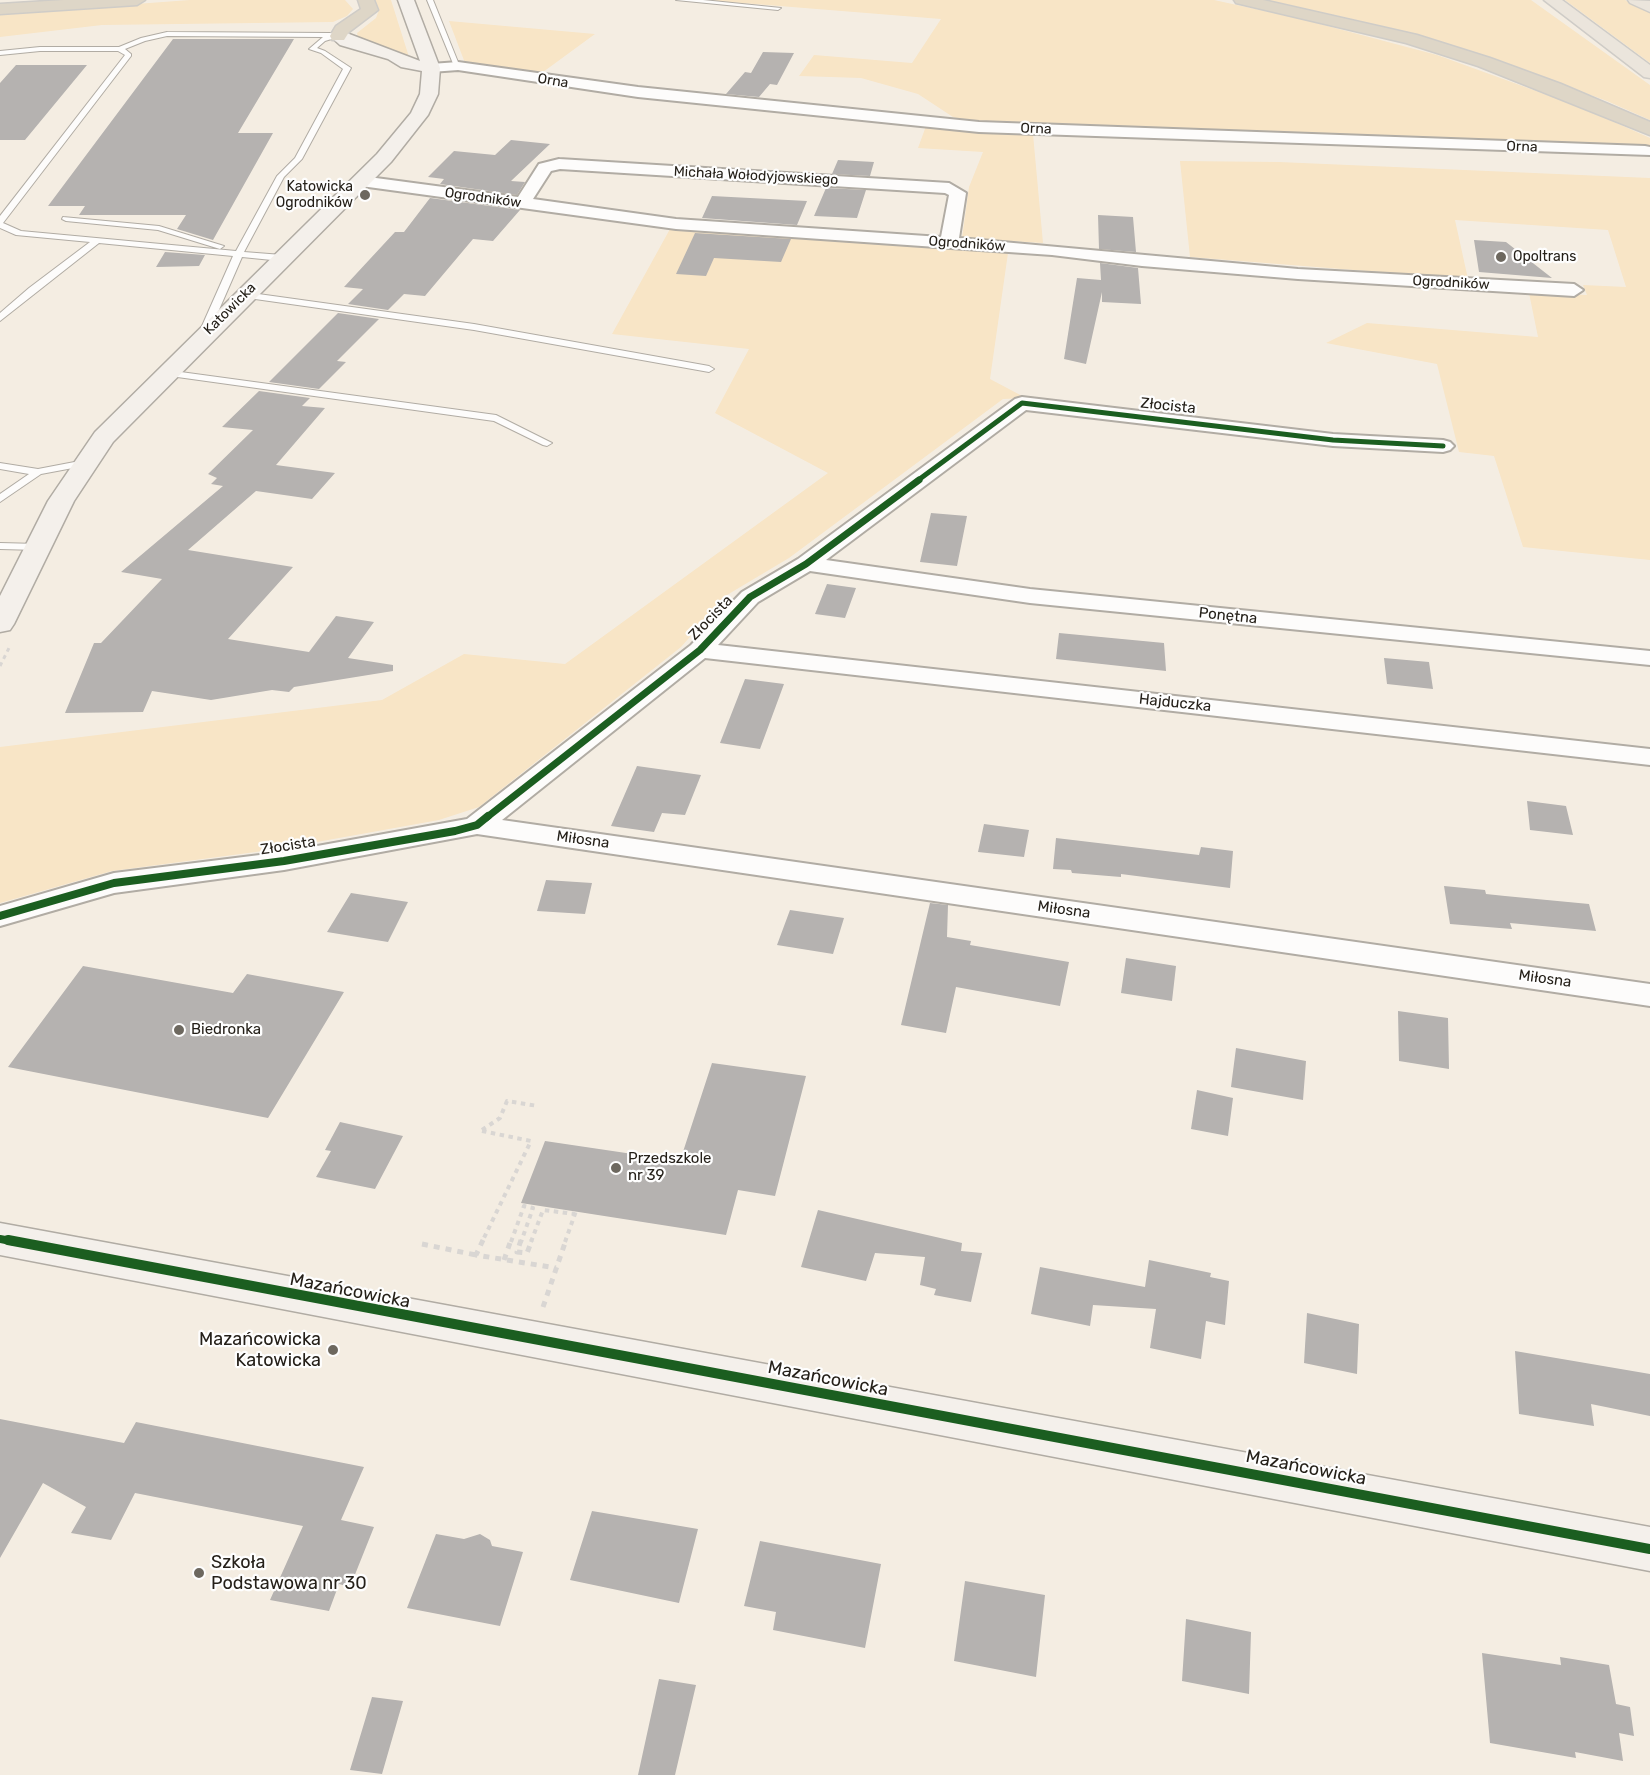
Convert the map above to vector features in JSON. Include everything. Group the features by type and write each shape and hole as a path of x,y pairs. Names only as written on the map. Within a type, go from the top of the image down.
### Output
{"highway":[{"path":"0,9 137,0"},
{"path":"342,39 342,29 370,10 366,0"},
{"path":"1242,0 1323,17 1463,56 1555,88 1650,129"}],"main road":[{"path":"1552,0 1650,73"},
{"path":"1636,0 1650,7"}],"street":[{"name":"Katowicka","path":"0,624 61,501 85,463 126,413 384,158 419,115 429,94 431,68 406,0"},
{"path":"342,39 377,49 407,63 431,68"},
{"name":"Orna","path":"431,68 458,66 638,92 979,127 1645,151"},
{"name":"Michała Wołodyjowskiego","path":"522,204 545,168 559,164 949,188 958,193 949,243"},
{"name":"Ogrodników","path":"361,181 676,224 1052,250 1142,261 1298,274 1574,290"},
{"name":"Złocista","path":"0,916 55,898 114,883 284,861 455,831 477,825 700,650 750,597 806,564 1022,403 1333,440 1443,446"},
{"name":"Ponętna","path":"806,564 1030,596 1650,658"},
{"name":"Hajduczka","path":"700,650 1650,757"},
{"name":"Miłosna","path":"477,825 1650,995"},
{"name":"Mazańcowicka","path":"0,1239 1650,1549"}],"lane":[{"path":"430,0 458,66"},
{"path":"679,0 778,8"},
{"path":"0,53 34,49 120,49 144,39 167,34 306,33 342,39"},
{"path":"323,52 328,45 342,39"},
{"path":"202,337 239,253 281,176 298,159 347,68 323,52 312,49 316,42 342,39"},
{"path":"120,49 129,55 0,224 19,233 282,258"},
{"path":"66,219 159,228 239,253"},
{"path":"0,318 32,290 98,240"},
{"path":"244,294 474,327 710,369"},
{"path":"166,373 496,418 547,443"},
{"path":"0,466 38,472 85,463"},
{"path":"1,497 38,472"},
{"path":"0,546 38,547"}],"path":[{"path":"476,1255 531,1141 482,1131 500,1118 507,1101 538,1106"},
{"path":"504,1260 524,1206 533,1208 517,1252 527,1253 543,1210 575,1213 540,1313"},
{"path":"422,1244 556,1268"}],"shaded area":[{"path":"190,0 345,0 353,9 347,16 333,22 102,25 0,37 0,14"},
{"path":"375,0 391,0 409,57 358,37 357,33 376,18 379,10"},
{"path":"705,0 1214,0 1301,19 1437,55 1583,108 1650,138 1650,147 970,123 953,117 918,94 861,78 799,76 814,55 912,63 941,19"},
{"path":"1263,0 1531,0 1650,85 1650,120 1607,101 1492,59 1348,18"},
{"path":"1565,0 1625,0 1650,12 1650,63"},
{"path":"449,21 595,34 539,75 465,63"},
{"path":"926,126 1033,134 1043,243 962,238 969,187 983,152 918,148"},
{"path":"1180,161 1279,162 1650,178 1650,560 1523,547 1494,456 1459,452 1437,364 1326,343 1367,323 1538,337 1529,293 1587,295 1583,285 1626,287 1608,230 1455,220 1468,279 1190,257"},
{"path":"670,229 1008,253 990,379 1026,398 1003,399 789,558 727,595 681,647 479,807 439,820 278,849 112,871 0,903 0,747 382,700 464,654 565,664 828,473 715,413 749,349 612,334"}],"building":[{"path":"173,39 294,39 238,133 273,133 213,240 177,229 186,215 79,215 85,206 48,206"},
{"path":"763,52 794,53 777,85 770,84 759,97 726,94 745,72 751,73"},
{"path":"16,65 87,65 25,140 0,140 0,83"},
{"path":"511,140 550,144 511,181 525,182 517,195 440,184 444,179 428,177 454,151 495,155"},
{"path":"838,160 874,162 870,176 832,174"},
{"path":"826,188 866,190 857,218 814,216"},
{"path":"712,196 807,201 797,225 702,218"},
{"path":"430,198 520,210 493,241 473,239 425,296 404,294 388,310 348,304 363,289 344,287 395,232 404,232"},
{"path":"1098,215 1133,217 1136,252 1099,249"},
{"path":"695,233 791,239 781,262 714,258 706,276 676,274"},
{"name":"Opoltrans","path":"1474,240 1506,242 1552,278 1479,272"},
{"path":"165,252 205,255 199,266 156,267"},
{"path":"1100,263 1138,268 1141,304 1102,302 1102,292 1086,364 1064,359 1077,278 1101,280"},
{"path":"338,313 379,319 337,361 346,362 319,389 269,382"},
{"path":"259,391 310,398 302,406 325,408 276,465 335,473 312,499 256,491 188,550 293,567 228,639 309,652 336,616 374,622 348,658 393,665 393,671 294,687 289,692 272,690 211,700 152,691 143,712 65,713 94,643 101,643 162,579 121,572 223,486 211,484 217,478 208,474 253,430 222,427"},
{"path":"931,513 967,516 957,566 920,562"},
{"path":"827,584 856,588 845,618 815,614"},
{"path":"1059,633 1164,643 1166,671 1056,659"},
{"path":"1384,658 1429,662 1433,689 1387,684"},
{"path":"745,679 784,684 760,749 720,743"},
{"path":"637,766 701,775 685,815 662,813 654,832 611,826"},
{"path":"1527,801 1566,806 1573,835 1530,830"},
{"path":"984,824 1029,830 1024,857 978,852"},
{"path":"1056,838 1199,855 1201,847 1233,851 1230,888 1121,874 1121,877 1053,869"},
{"path":"546,880 592,883 585,914 537,911"},
{"path":"1444,886 1485,890 1486,894 1589,904 1596,931 1510,923 1512,929 1450,924"},
{"path":"351,893 408,902 388,942 327,932"},
{"path":"930,903 948,905 947,937 971,941 970,945 1069,962 1060,1006 956,987 946,1033 901,1025"},
{"path":"790,910 844,918 833,954 777,945"},
{"path":"1126,958 1176,966 1172,1001 1121,993"},
{"name":"Biedronka","path":"83,966 233,993 247,974 344,992 268,1118 8,1067"},
{"path":"1398,1011 1448,1018 1449,1069 1399,1061"},
{"path":"1236,1048 1306,1061 1303,1100 1231,1087"},
{"path":"712,1063 806,1076 775,1196 738,1190 726,1235 521,1203 545,1141 680,1161"},
{"path":"1197,1090 1233,1098 1228,1136 1191,1129"},
{"path":"340,1122 403,1136 375,1189 316,1177 331,1151 325,1150"},
{"path":"818,1210 962,1243 961,1251 982,1253 971,1302 934,1295 936,1289 920,1285 925,1257 875,1253 866,1281 801,1267"},
{"path":"1149,1260 1211,1273 1210,1277 1229,1281 1225,1325 1206,1321 1201,1359 1150,1348 1156,1309 1093,1305 1090,1326 1031,1314 1040,1267 1145,1287"},
{"path":"1307,1313 1359,1324 1357,1374 1304,1363"},
{"path":"1515,1351 1650,1374 1650,1416 1591,1404 1594,1426 1519,1414"},
{"path":"0,1419 124,1443 136,1422 364,1467 341,1520 374,1527 350,1587 339,1584 329,1611 270,1600 303,1526 135,1493 111,1540 71,1533 86,1507 43,1483 0,1558"},
{"path":"592,1511 698,1529 679,1603 570,1580"},
{"path":"436,1534 464,1539 480,1534 490,1540 492,1546 523,1552 500,1626 407,1608"},
{"path":"760,1541 881,1564 865,1648 773,1630 776,1612 744,1606"},
{"path":"965,1581 1045,1595 1036,1677 954,1661"},
{"path":"1186,1619 1251,1632 1249,1694 1182,1681"},
{"path":"1482,1653 1561,1665 1560,1657 1609,1665 1616,1704 1630,1707 1634,1736 1619,1733 1623,1761 1575,1752 1576,1758 1490,1743"},
{"path":"659,1679 696,1685 675,1775 638,1775"},
{"path":"372,1697 403,1701 382,1774 350,1770"}],"cycle path":[{"path":"0,916 65,895 114,883 284,861 455,831 477,825 700,650 750,597 806,564 1022,403 1333,440 1443,446"},
{"path":"0,1239 1650,1549"}],"place":[{"name":"Katowicka Ogrodników","path":"365,195"},
{"name":"Opoltrans","path":"1501,257"},
{"name":"Biedronka","path":"179,1030"},
{"name":"Przedszkole nr 39","path":"616,1168"},
{"name":"Mazańcowicka Katowicka","path":"333,1350"},
{"name":"Szkoła Podstawowa nr 30","path":"199,1573"}]}
